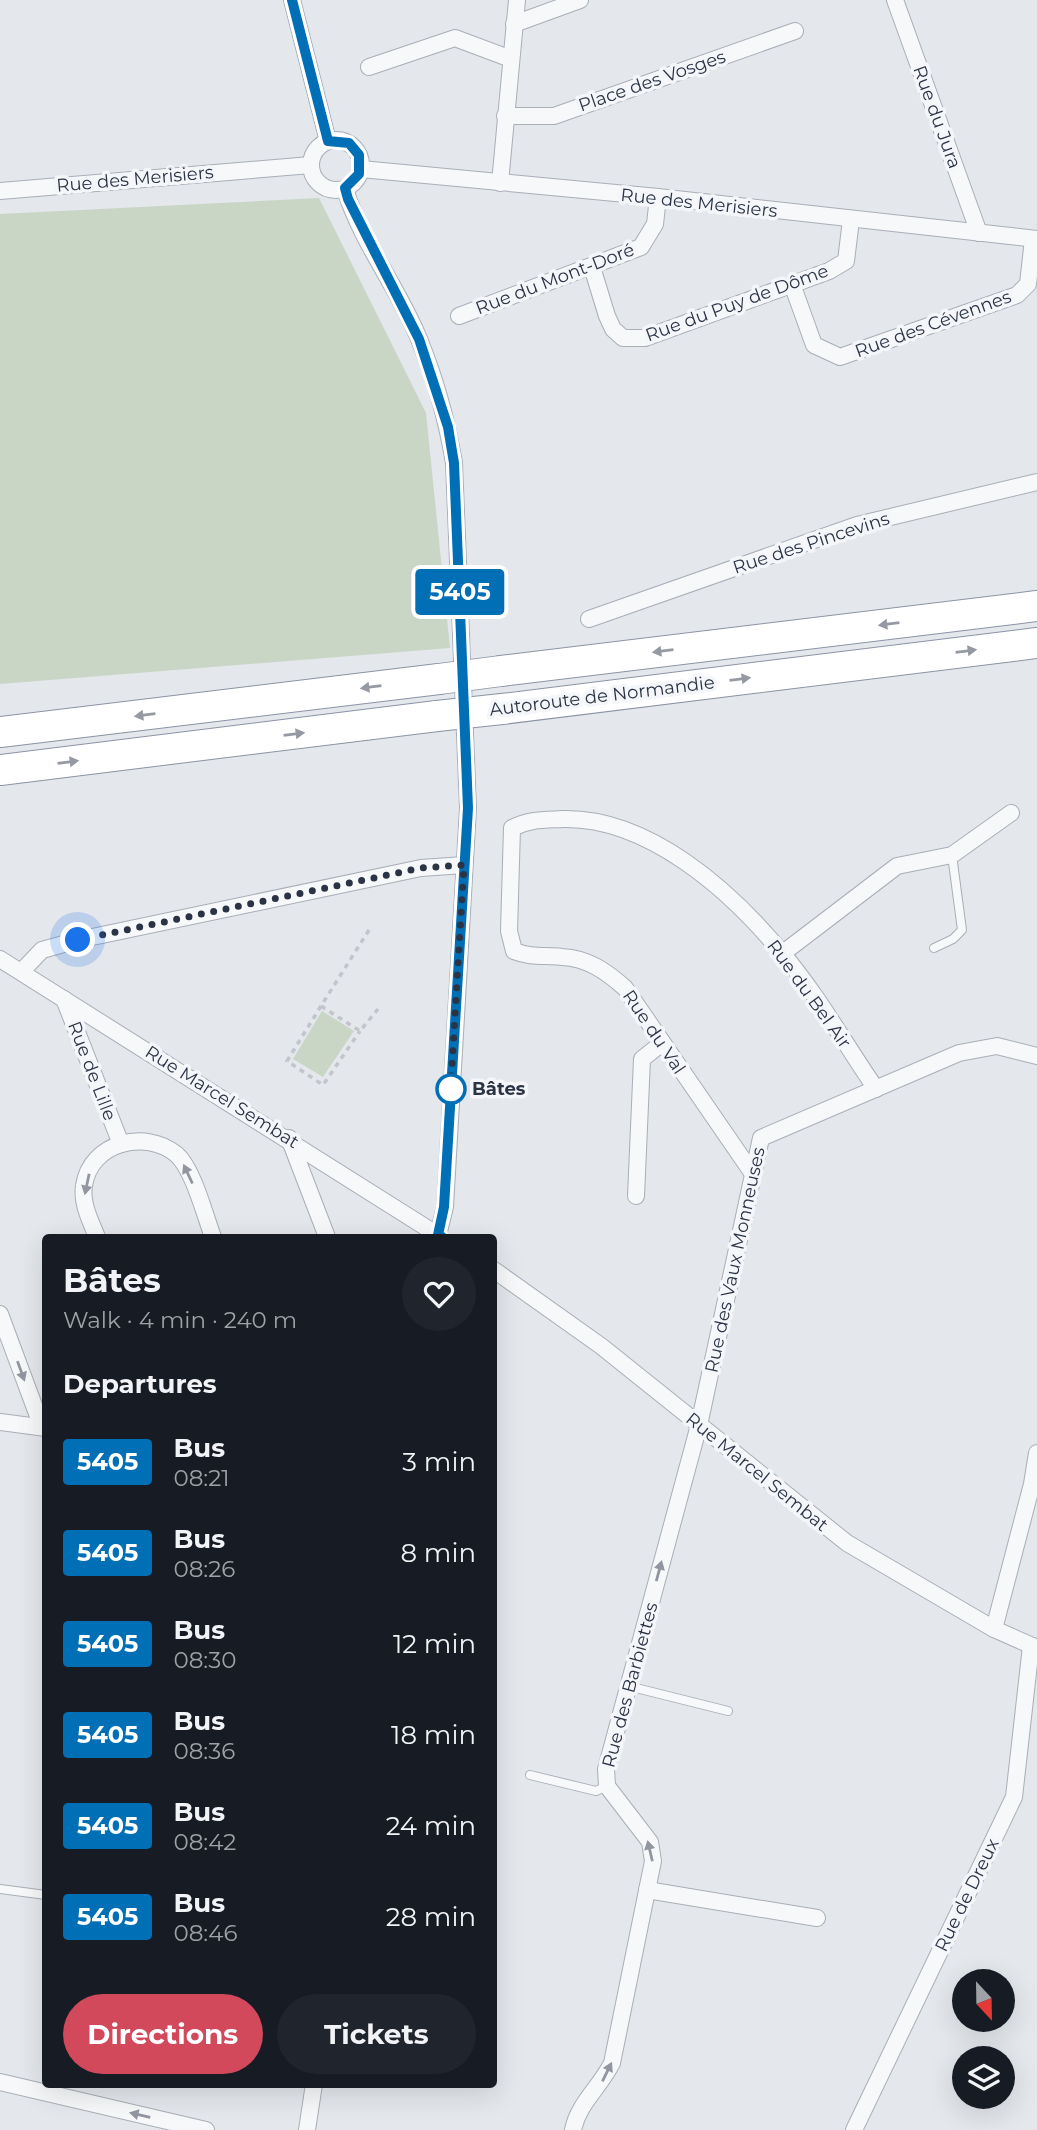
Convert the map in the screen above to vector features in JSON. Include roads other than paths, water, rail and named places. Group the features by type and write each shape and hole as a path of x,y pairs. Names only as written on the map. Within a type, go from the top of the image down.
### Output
{"highway":[{"name":"Autoroute de Normandie","path":"0,732 1035,605"},
{"name":"Autoroute de Normandie","path":"0,770 1037,643"}],"street":[{"path":"292,0 328,141"},
{"path":"500,183 517,0"},
{"path":"514,24 580,0"},
{"name":"Rue du Jura","path":"895,0 979,233"},
{"name":"Place des Vosges","path":"505,116 554,116 796,31"},
{"path":"369,67 455,38 511,59"},
{"path":"328,141 349,143 359,155 361,169 354,183 345,188 333,190 322,186 314,177 311,165 316,150 328,141"},
{"name":"Rue des Merisiers","path":"0,191 311,165"},
{"name":"Rue des Merisiers","path":"361,169 658,197 1035,239"},
{"path":"345,188 359,224 419,339 448,427 454,463 468,808 440,1234"},
{"name":"Rue du Mont-Doré","path":"459,316 641,247 654,224 658,197"},
{"name":"Rue du Puy de Dôme","path":"592,267 613,330 623,338 633,340 829,271 846,261 851,220"},
{"name":"Rue des Cévennes","path":"792,284 814,345 840,357 1017,295 1028,284 1035,239"},
{"name":"Rue des Pincevins","path":"589,619 857,525 1037,482"},
{"path":"783,953 897,866 953,855 1011,813"},
{"name":"Rue du Bel Air","path":"512,828 526,820 589,818 653,841 710,880 783,953 876,1089"},
{"name":"Rue du Val","path":"512,828 509,931 514,951 531,958 564,956 602,967 625,988 753,1174"},
{"path":"22,971 42,950 78,940 421,868 464,865"},
{"name":"Rue Marcel Sembat","path":"0,959 289,1138 437,1234"},
{"name":"Rue de Lille","path":"64,999 121,1144"},
{"path":"636,1196 642,1059 661,1044"},
{"name":"Rue des Vaux Monneuses","path":"699,1425 761,1138 960,1053 997,1046 1037,1056"},
{"path":"289,1138 326,1234"},
{"name":"Rue de Lille","path":"96,1234 86,1208 84,1185 93,1164 106,1151 138,1139 161,1145 178,1156 189,1173 212,1234"},
{"name":"Rue Marcel Sembat","path":"497,1272 601,1346 847,1543 994,1629 1034,1647"},
{"path":"0,1314 42,1423"},
{"path":"0,1422 42,1428"},
{"name":"Rue des Barbiettes","path":"573,2130 575,2117 603,2081 612,2063 653,1861 650,1842 607,1786 606,1769 699,1425"},
{"path":"994,1629 1032,1484 1037,1453"},
{"name":"Rue de Dreux","path":"854,2130 1014,1797 1034,1647"},
{"path":"647,1890 817,1918"},
{"path":"0,2082 206,2130"},
{"path":"307,2130 313,2088"}],"lane":[{"path":"934,948 953,939 962,930 953,855"},
{"path":"628,1686 728,1711"},
{"path":"530,1775 596,1791 607,1786"},
{"path":"0,1889 42,1894"}],"place":[{"name":"Bâtes","path":"451,1089"}]}
